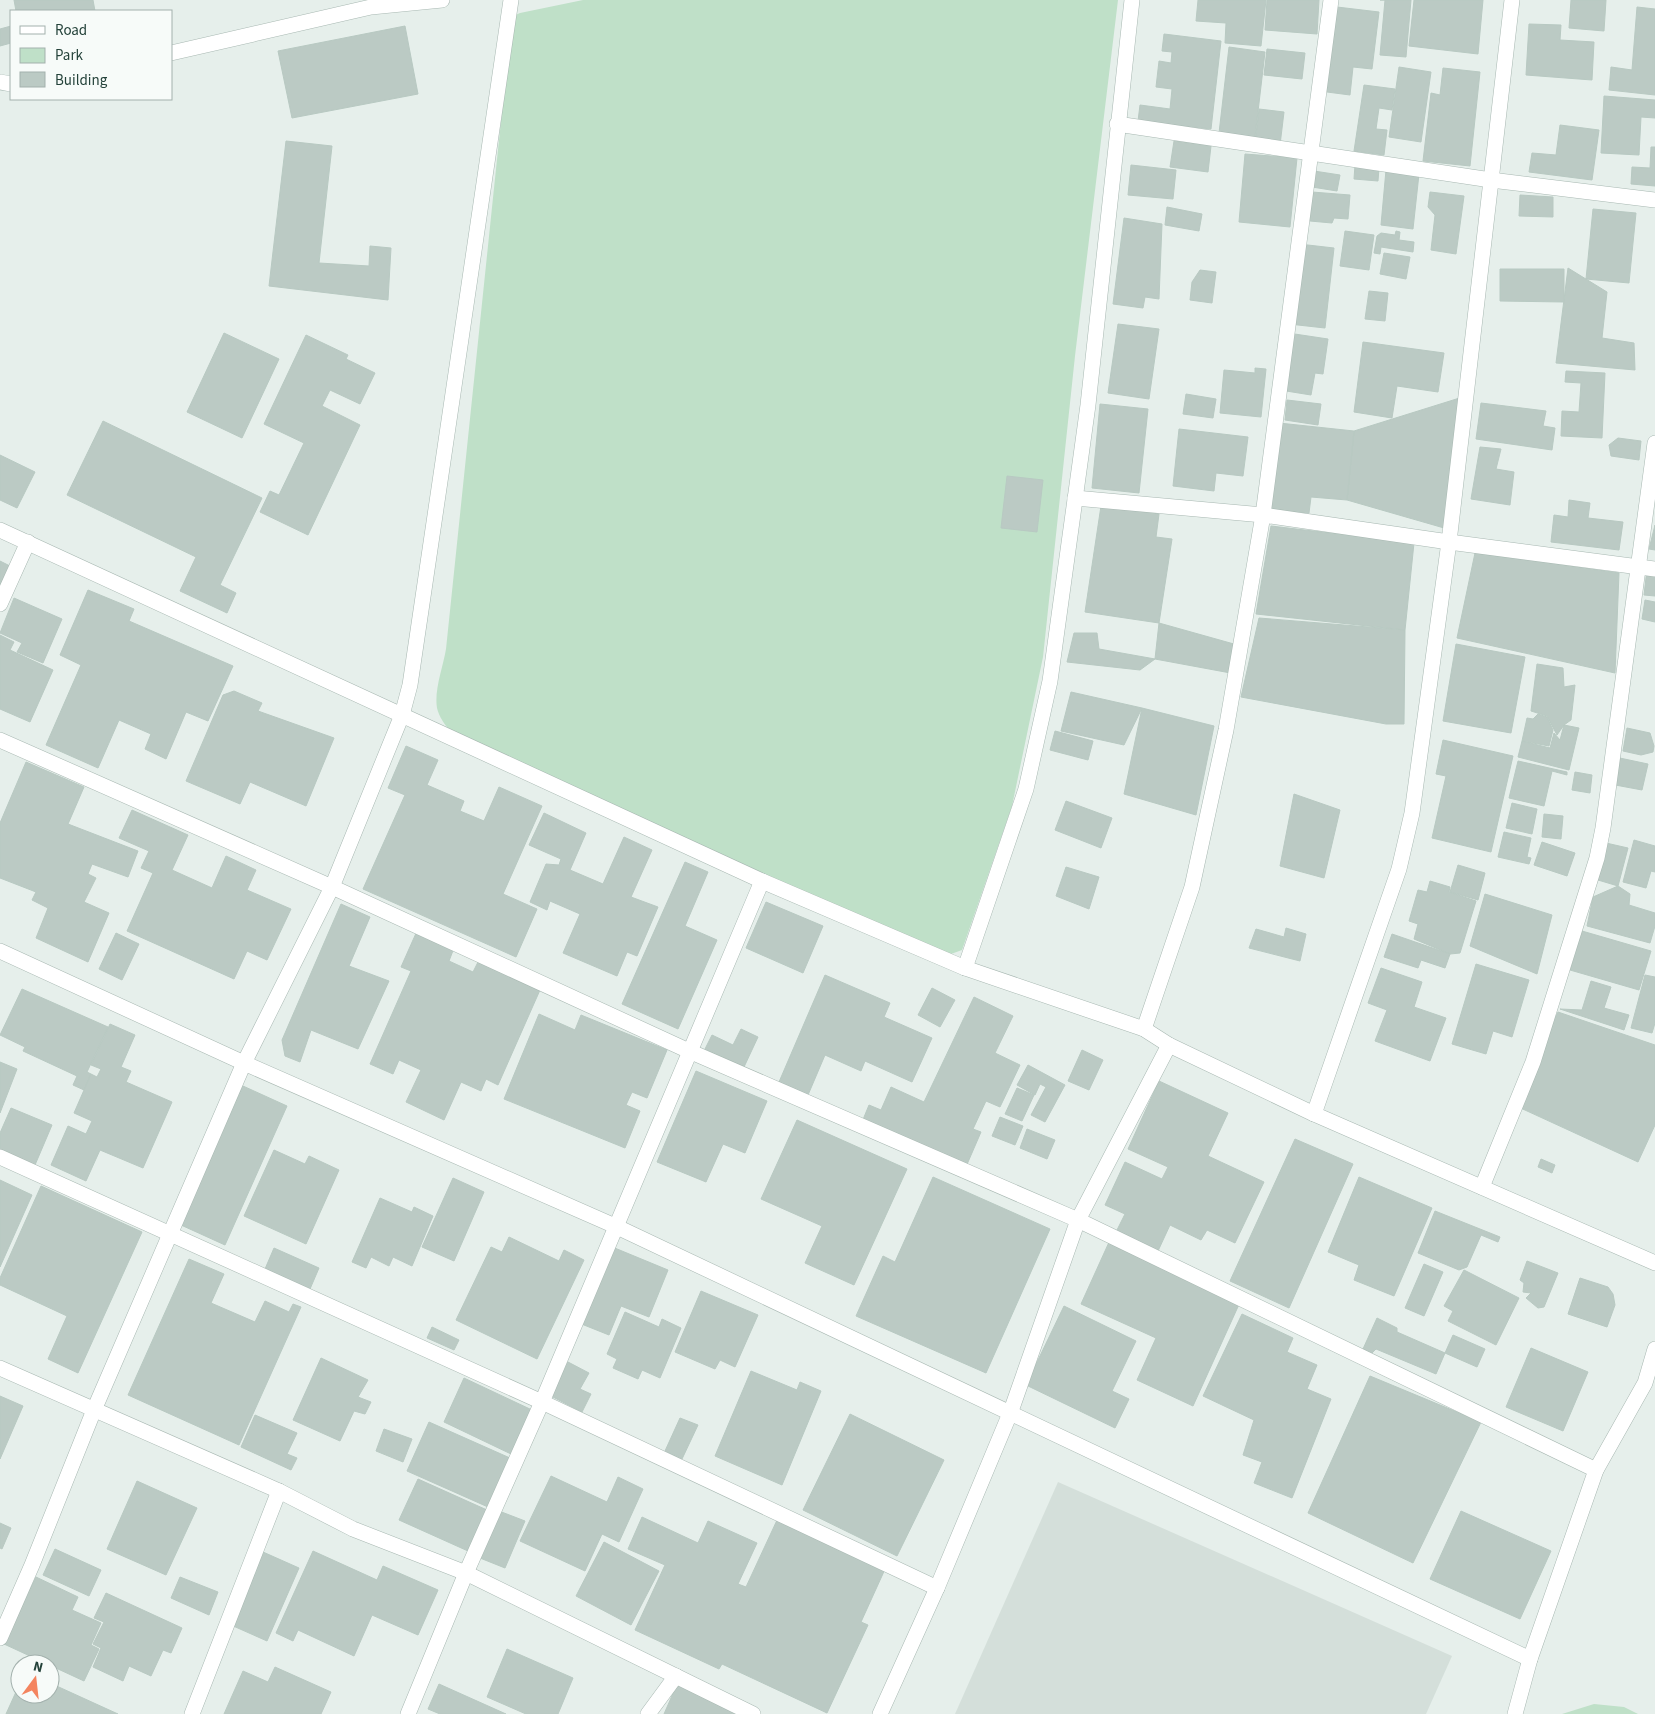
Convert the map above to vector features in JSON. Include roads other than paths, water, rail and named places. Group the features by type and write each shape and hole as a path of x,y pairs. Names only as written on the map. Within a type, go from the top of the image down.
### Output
{"street":[{"path":"172,53 370,4 442,0"},
{"path":"0,1638 170,1232 244,1063 332,886 402,715 410,685 511,0"},
{"path":"965,968 1028,780 1050,681 1088,405 1117,124 1132,0"},
{"path":"1144,1029 1192,886 1226,730 1263,515 1331,0"},
{"path":"1314,1114 1399,869 1412,813 1449,542 1512,0"},
{"path":"1117,124 1490,180 1655,200"},
{"path":"1482,1187 1533,1062 1597,858 1603,828 1655,443"},
{"path":"1075,498 1263,515 1655,569"},
{"path":"0,530 762,881 965,968 1144,1029 1170,1045 1314,1114 1655,1263"},
{"path":"0,604 28,542"},
{"path":"0,740 332,886 689,1052 1078,1220 1596,1470"},
{"path":"408,1714 466,1573 542,1402 762,881"},
{"path":"0,951 244,1063 616,1226 1530,1659"},
{"path":"880,1714 937,1588 1010,1411 1078,1220 1170,1045"},
{"path":"0,1157 170,1232 542,1402 937,1588"},
{"path":"1515,1714 1530,1659 1596,1470 1645,1383 1655,1349"},
{"path":"0,1368 279,1491 352,1529 466,1573 753,1714"},
{"path":"192,1714 279,1491"},
{"path":"648,1714 676,1676"}]}
